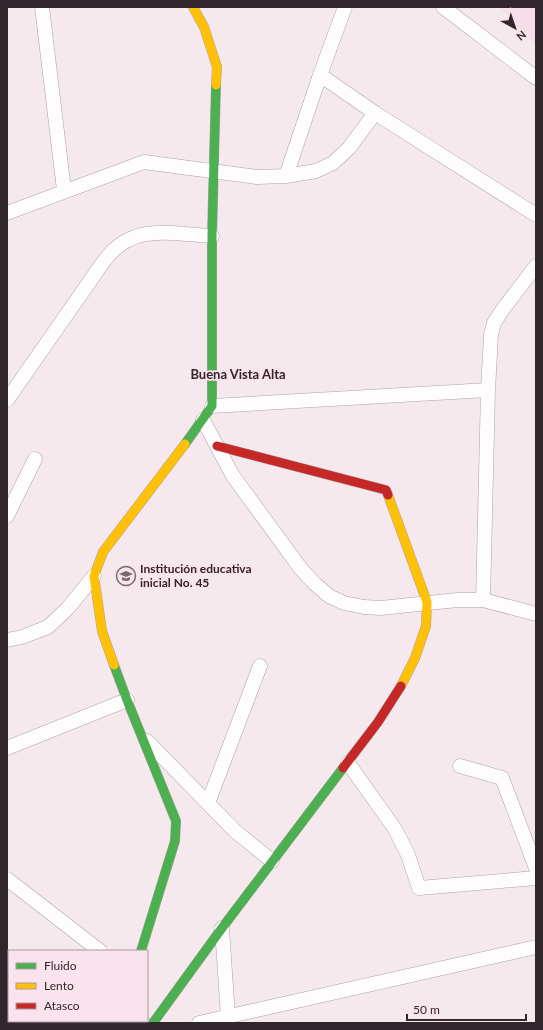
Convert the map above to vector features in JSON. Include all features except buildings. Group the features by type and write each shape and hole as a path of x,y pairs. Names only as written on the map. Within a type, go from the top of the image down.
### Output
{"street":[{"path":"42,7 64,190"},
{"path":"7,640 22,637 48,627 68,608 94,576 103,552 212,406 212,236 218,67 204,27 193,7"},
{"path":"286,176 345,7"},
{"path":"443,7 536,78"},
{"path":"320,75 375,113 536,215"},
{"path":"7,212 144,162 215,170 257,177 286,176 316,171 333,162 349,148 375,113"},
{"path":"7,400 104,261 116,247 134,237 154,233 212,236"},
{"path":"483,600 490,335 494,323 503,309 536,266"},
{"path":"212,406 488,390"},
{"path":"203,420 233,476 301,569 329,596 344,603 364,608 381,608 427,602 483,600 536,614"},
{"path":"153,1023 272,861 378,722 399,691 415,658 426,626 427,602 386,490 218,446"},
{"path":"7,516 35,458"},
{"path":"94,576 102,631 140,734 176,821 175,841 141,950"},
{"path":"208,803 260,666"},
{"path":"7,748 127,700"},
{"path":"140,734 234,831 272,861"},
{"path":"348,763 394,829 408,855 419,888 536,878"},
{"path":"460,766 502,778 536,868"},
{"path":"7,879 99,950"},
{"path":"222,928 228,1016"},
{"path":"199,1023 536,947"}],"shaded area":[{"path":"500,7 536,7 536,46"}],"traffic: fast":[{"path":"185,444 212,406 212,236 216,85"},
{"path":"114,665 176,821 175,841 141,950"},
{"path":"153,1023 222,928 343,768"}],"traffic: slow":[{"path":"193,7 204,27 217,67 216,85"},
{"path":"114,665 102,631 94,576 103,552 185,444"},
{"path":"388,495 427,602 426,626 415,658 401,686"}],"traffic: jam":[{"path":"217,446 386,490 388,495"},
{"path":"343,768 378,722 401,686"}],"place":[{"name":"Institución educativa inicial No. 45","path":"126,576"}],"district":[{"name":"Buena Vista Alta","path":"238,374"}]}
